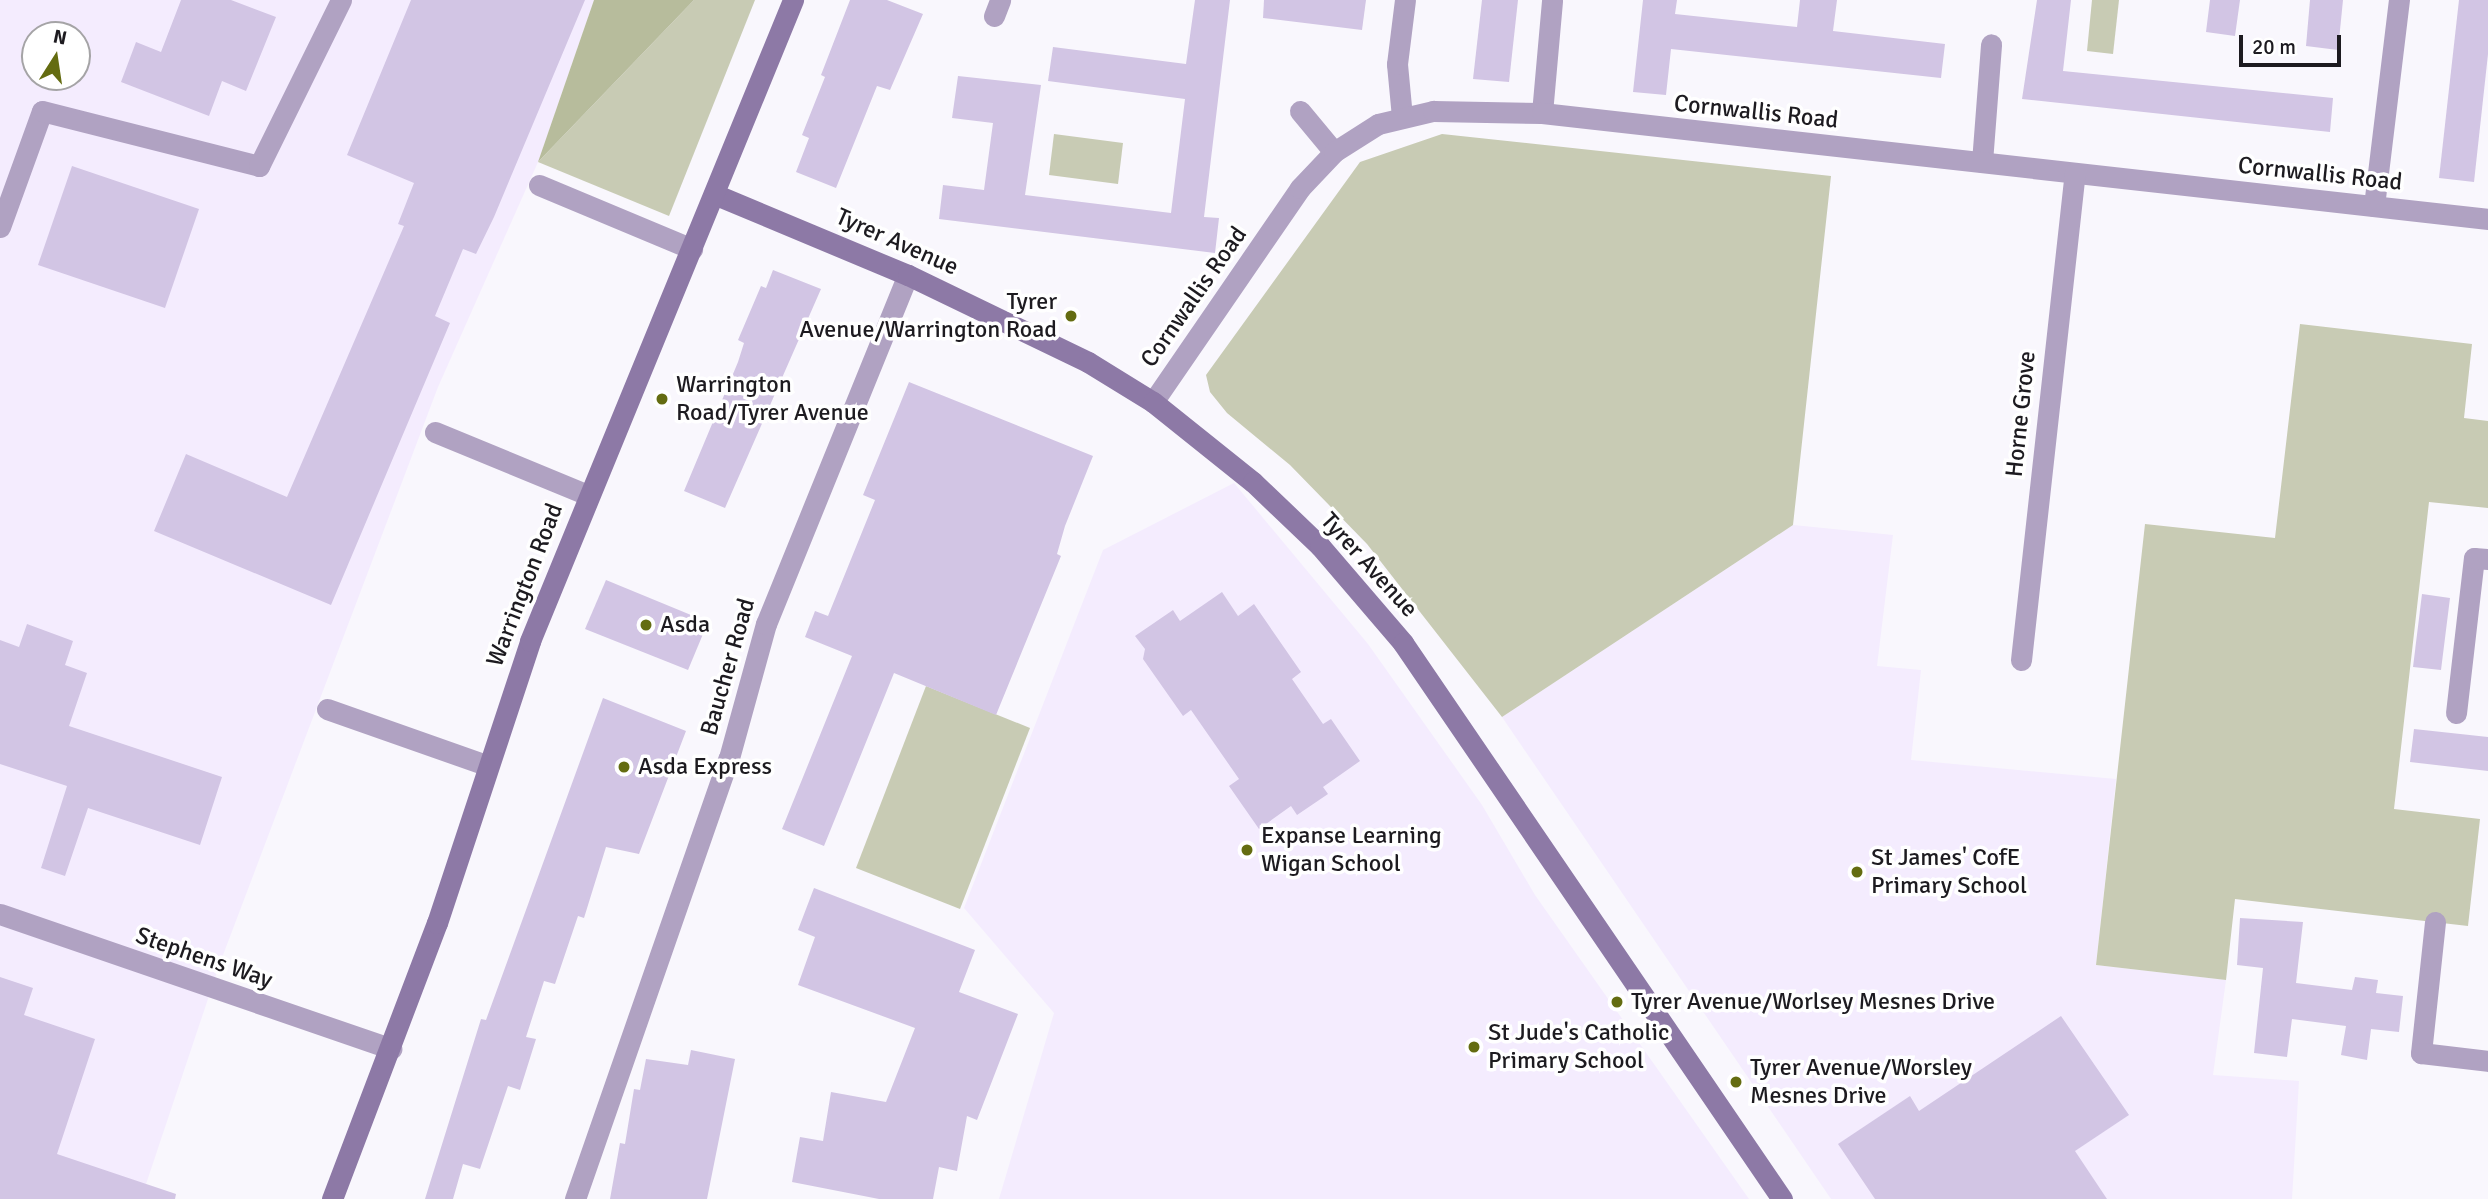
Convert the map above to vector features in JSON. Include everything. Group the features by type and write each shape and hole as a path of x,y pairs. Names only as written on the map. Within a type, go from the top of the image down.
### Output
{"street":[{"path":"0,227 43,111 259,166 341,0"},
{"name":"Warrington Road","path":"332,1199 391,1049 486,765 588,495 793,0"},
{"path":"1402,117 1398,64 1405,0"},
{"path":"1542,113 1552,0"},
{"path":"2374,206 2399,0"},
{"path":"1982,162 1991,44"},
{"name":"Cornwallis Road","path":"1153,402 1300,188 1334,152 1378,124 1402,117 1468,109 1542,113 2488,219"},
{"path":"1300,111 1334,152"},
{"name":"Horne Grove","path":"2021,660 2075,173"},
{"path":"539,185 692,249"},
{"name":"Tyrer Avenue","path":"714,194 908,275 1019,326 1153,402 1253,482 1320,546 1403,643 1782,1199"},
{"name":"Baucher Road","path":"575,1199 729,758 766,624 908,275"},
{"path":"435,432 588,495"},
{"path":"2456,713 2474,558 2488,559"},
{"path":"327,709 486,765"},
{"name":"Stephens Way","path":"0,914 391,1049"},
{"path":"2435,922 2421,1053 2488,1061"}],"shaded area":[{"path":"0,0 594,0 538,162 438,387 220,963 141,1199 0,1199"},
{"name":"Expanse Learning Wigan School","path":"1234,483 1368,644 1482,805 1535,895 1749,1199 999,1199 1054,1013 964,908 1103,550"},
{"name":"St James' CofE Primary School","path":"1793,525 1893,535 1877,666 1921,670 1911,760 2116,779 2096,965 2226,980 2213,1075 2299,1081 2292,1199 1831,1199 1502,717"}],"green space":[{"path":"594,0 694,0 538,162"},
{"path":"694,0 755,0 669,216 538,162"},
{"path":"2092,0 2119,0 2113,54 2087,51"},
{"path":"1054,134 1123,143 1118,184 1049,175"},
{"path":"1442,134 1831,176 1793,525 1502,717 1367,544 1290,465 1227,413 1210,392 1206,375 1360,162"},
{"path":"2300,324 2472,344 2464,418 2488,421 2488,508 2429,502 2394,809 2480,819 2468,926 2235,899 2226,980 2096,965 2145,524 2275,538"},
{"path":"926,686 1030,728 960,909 856,868"}],"building":[{"path":"181,0 231,0 276,17 246,91 222,81 209,116 121,82 136,42 161,52"},
{"path":"411,0 585,0 476,254 463,249 435,316 450,323 331,605 154,531 186,454 287,497 404,226 398,224 414,183 347,155"},
{"path":"850,0 887,0 923,14 890,90 877,86 836,188 796,172 809,138 802,135 825,77 821,75"},
{"path":"1195,0 1230,0 1204,217 1219,218 1215,253 939,219 943,185 984,190 993,123 952,118 958,76 1041,85 1025,195 1171,213 1185,99 1048,81 1053,47 1186,64"},
{"path":"1264,0 1366,0 1362,30 1263,18"},
{"path":"1482,0 1518,0 1509,82 1473,79"},
{"path":"1643,0 1677,0 1675,14 1797,27 1800,0 1837,0 1833,31 1945,44 1941,78 1671,49 1666,95 1633,92"},
{"path":"2037,0 2071,0 2063,71 2333,98 2330,132 2022,99"},
{"path":"2210,0 2240,0 2235,36 2206,32"},
{"path":"2310,0 2343,0 2338,50 2306,46"},
{"path":"2459,0 2488,0 2488,54 2474,182 2439,178"},
{"path":"72,166 199,209 165,308 38,265"},
{"path":"773,270 821,289 725,508 684,491 738,362 744,343 738,340 761,286 766,288"},
{"path":"909,382 1093,456 1065,526 1057,554 1061,556 996,715 894,673 824,846 782,829 852,656 805,637 815,611 828,616 875,500 863,495"},
{"name":"Asda","path":"606,580 708,622 688,670 585,629"},
{"path":"1222,592 1238,616 1254,604 1301,672 1292,679 1323,724 1331,719 1360,761 1323,787 1328,794 1297,815 1291,806 1259,829 1229,786 1239,779 1191,710 1183,716 1143,659 1145,649 1135,636 1173,610 1180,621"},
{"path":"2422,594 2450,598 2441,670 2413,667"},
{"path":"27,624 73,641 65,665 87,673 69,726 222,777 200,845 88,808 65,876 41,868 67,786 0,764 0,640 19,647"},
{"path":"603,698 686,731 639,854 606,847 584,918 578,916 555,984 544,981 526,1037 536,1039 520,1090 508,1086 480,1169 463,1164 453,1199 425,1199 481,1019 486,1020"},
{"path":"2414,729 2488,737 2488,771 2410,762"},
{"path":"814,888 975,950 959,992 1018,1014 977,1120 967,1116 957,1171 939,1167 933,1199 879,1199 792,1182 800,1137 823,1141 831,1092 886,1102 915,1028 798,985 815,937 798,930"},
{"path":"2240,918 2303,922 2296,983 2352,990 2355,977 2378,980 2376,993 2403,996 2399,1032 2371,1029 2367,1060 2341,1055 2346,1026 2292,1019 2287,1057 2254,1053 2263,968 2237,965"},
{"path":"0,977 33,988 24,1015 95,1039 57,1154 176,1194 175,1199 0,1199"},
{"path":"2061,1016 2129,1115 2075,1151 2107,1199 1875,1199 1838,1144 1910,1096 1919,1111"},
{"path":"691,1050 735,1059 707,1199 610,1199 620,1143 625,1144 634,1089 640,1090 646,1059 688,1065"}],"place":[{"name":"Tyrer Avenue/Warrington Road","path":"1071,316"},
{"name":"Warrington Road/Tyrer Avenue","path":"662,399"},
{"name":"Asda","path":"646,625"},
{"name":"Asda Express","path":"624,767"},
{"name":"Expanse Learning Wigan School","path":"1247,850"},
{"name":"St James' CofE Primary School","path":"1857,872"},
{"name":"Tyrer Avenue/Worlsey Mesnes Drive","path":"1617,1002"},
{"name":"St Jude's Catholic Primary School","path":"1474,1047"},
{"name":"Tyrer Avenue/Worsley Mesnes Drive","path":"1736,1082"}]}
